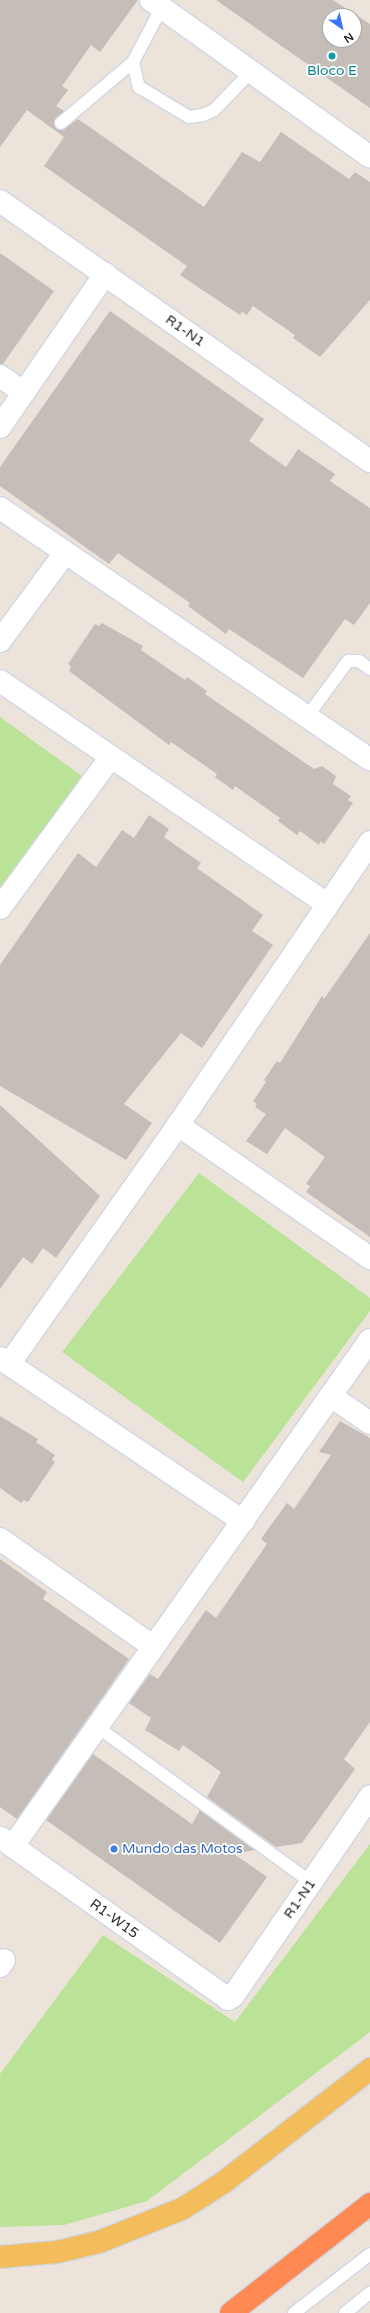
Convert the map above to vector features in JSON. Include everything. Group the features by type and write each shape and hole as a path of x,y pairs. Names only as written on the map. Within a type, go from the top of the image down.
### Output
{"highway":[{"path":"231,2313 370,2204"}],"main road":[{"path":"0,2257 57,2252 99,2242 182,2209 224,2182 370,2069"}],"street":[{"path":"160,2 251,72 370,157"},
{"name":"R1-N1","path":"0,201 370,461"},
{"path":"0,427 105,274"},
{"path":"0,376 24,393"},
{"path":"0,508 306,718 370,759"},
{"path":"0,641 65,553"},
{"path":"0,681 110,758 327,904"},
{"path":"0,908 110,758"},
{"path":"243,1521 4,1361 178,1125 370,842"},
{"path":"178,1125 370,1258"},
{"path":"6,1842 96,1726 243,1521 370,1340"},
{"path":"331,1396 370,1423"},
{"path":"0,1539 152,1646"},
{"name":"R1-N1","path":"228,1999 233,1996 370,1797"},
{"name":"R1-W15","path":"6,1842 228,1999"}],"lane":[{"path":"61,123 133,62 160,2"},
{"path":"133,62 139,87 189,117 214,110 251,72"},
{"path":"306,718 348,661 359,661 370,669"},
{"path":"96,1726 311,1882"},
{"path":"294,2313 370,2254"},
{"path":"344,2313 370,2294"}],"green space":[{"path":"0,717 82,776 0,890"},
{"path":"199,1173 370,1298 370,1311 243,1482 62,1352"},
{"path":"370,1844 370,2032 147,2201 64,2225 0,2227 0,2074 103,1935 235,2022"}],"building":[{"path":"0,0 138,0 100,52 91,45 62,86 68,90 56,106 64,111 56,118 54,125 63,130 78,119 204,207 242,152 260,162 281,132 349,179 355,172 370,182 370,300 320,357 293,338 295,335 253,306 247,315 242,312 240,315 180,275 187,266 44,166 64,137 27,110 0,147"},
{"name":"Bloco E","path":"216,0 333,0 345,8 322,8 322,48 362,48 362,19 370,24 370,108"},
{"path":"0,253 54,291 3,364 0,364"},
{"path":"110,311 264,419 249,441 286,467 298,449 335,474 330,481 370,508 370,603 354,625 345,619 303,678 229,629 226,634 188,606 190,603 118,553 109,564 0,486 0,467"},
{"path":"102,623 143,646 141,650 185,680 187,677 207,691 205,694 314,769 322,766 336,776 333,784 351,796 348,800 353,803 324,844 321,841 319,845 300,831 297,835 278,821 280,818 235,786 233,790 215,777 217,774 171,742 169,745 69,671 71,667 68,664 95,624 99,626"},
{"path":"149,815 169,829 164,837 201,863 197,868 263,915 252,931 273,945 202,1048 181,1033 124,1104 152,1123 126,1160 0,1086 0,965 78,853 96,867 122,830 134,838"},
{"path":"370,933 370,1237 306,1192 310,1186 306,1184 325,1157 285,1128 267,1154 246,1141 266,1114 255,1107 257,1104 253,1101 266,1082 264,1080 277,1061 280,1063 322,996 324,999"},
{"path":"0,1105 100,1196 56,1258 43,1248 32,1264 23,1257 0,1289"},
{"path":"0,1416 38,1439 36,1442 55,1455 52,1459 55,1462 28,1502 24,1500 21,1503 0,1488"},
{"path":"340,1421 370,1438 370,1722 344,1759 355,1769 302,1843 276,1847 207,1797 221,1772 183,1745 179,1751 145,1730 151,1718 129,1703 150,1674 158,1679 206,1610 216,1618 267,1544 261,1539 287,1503 294,1509 331,1455 319,1452"},
{"path":"0,1559 47,1592 43,1599 129,1659 17,1819 0,1807"},
{"path":"93,1754 192,1824 200,1810 255,1850 234,1854 267,1877 220,1943 46,1820"}],"place":[{"name":"Bloco E","path":"332,56"},
{"name":"Mundo das Motos","path":"114,1849"}]}
